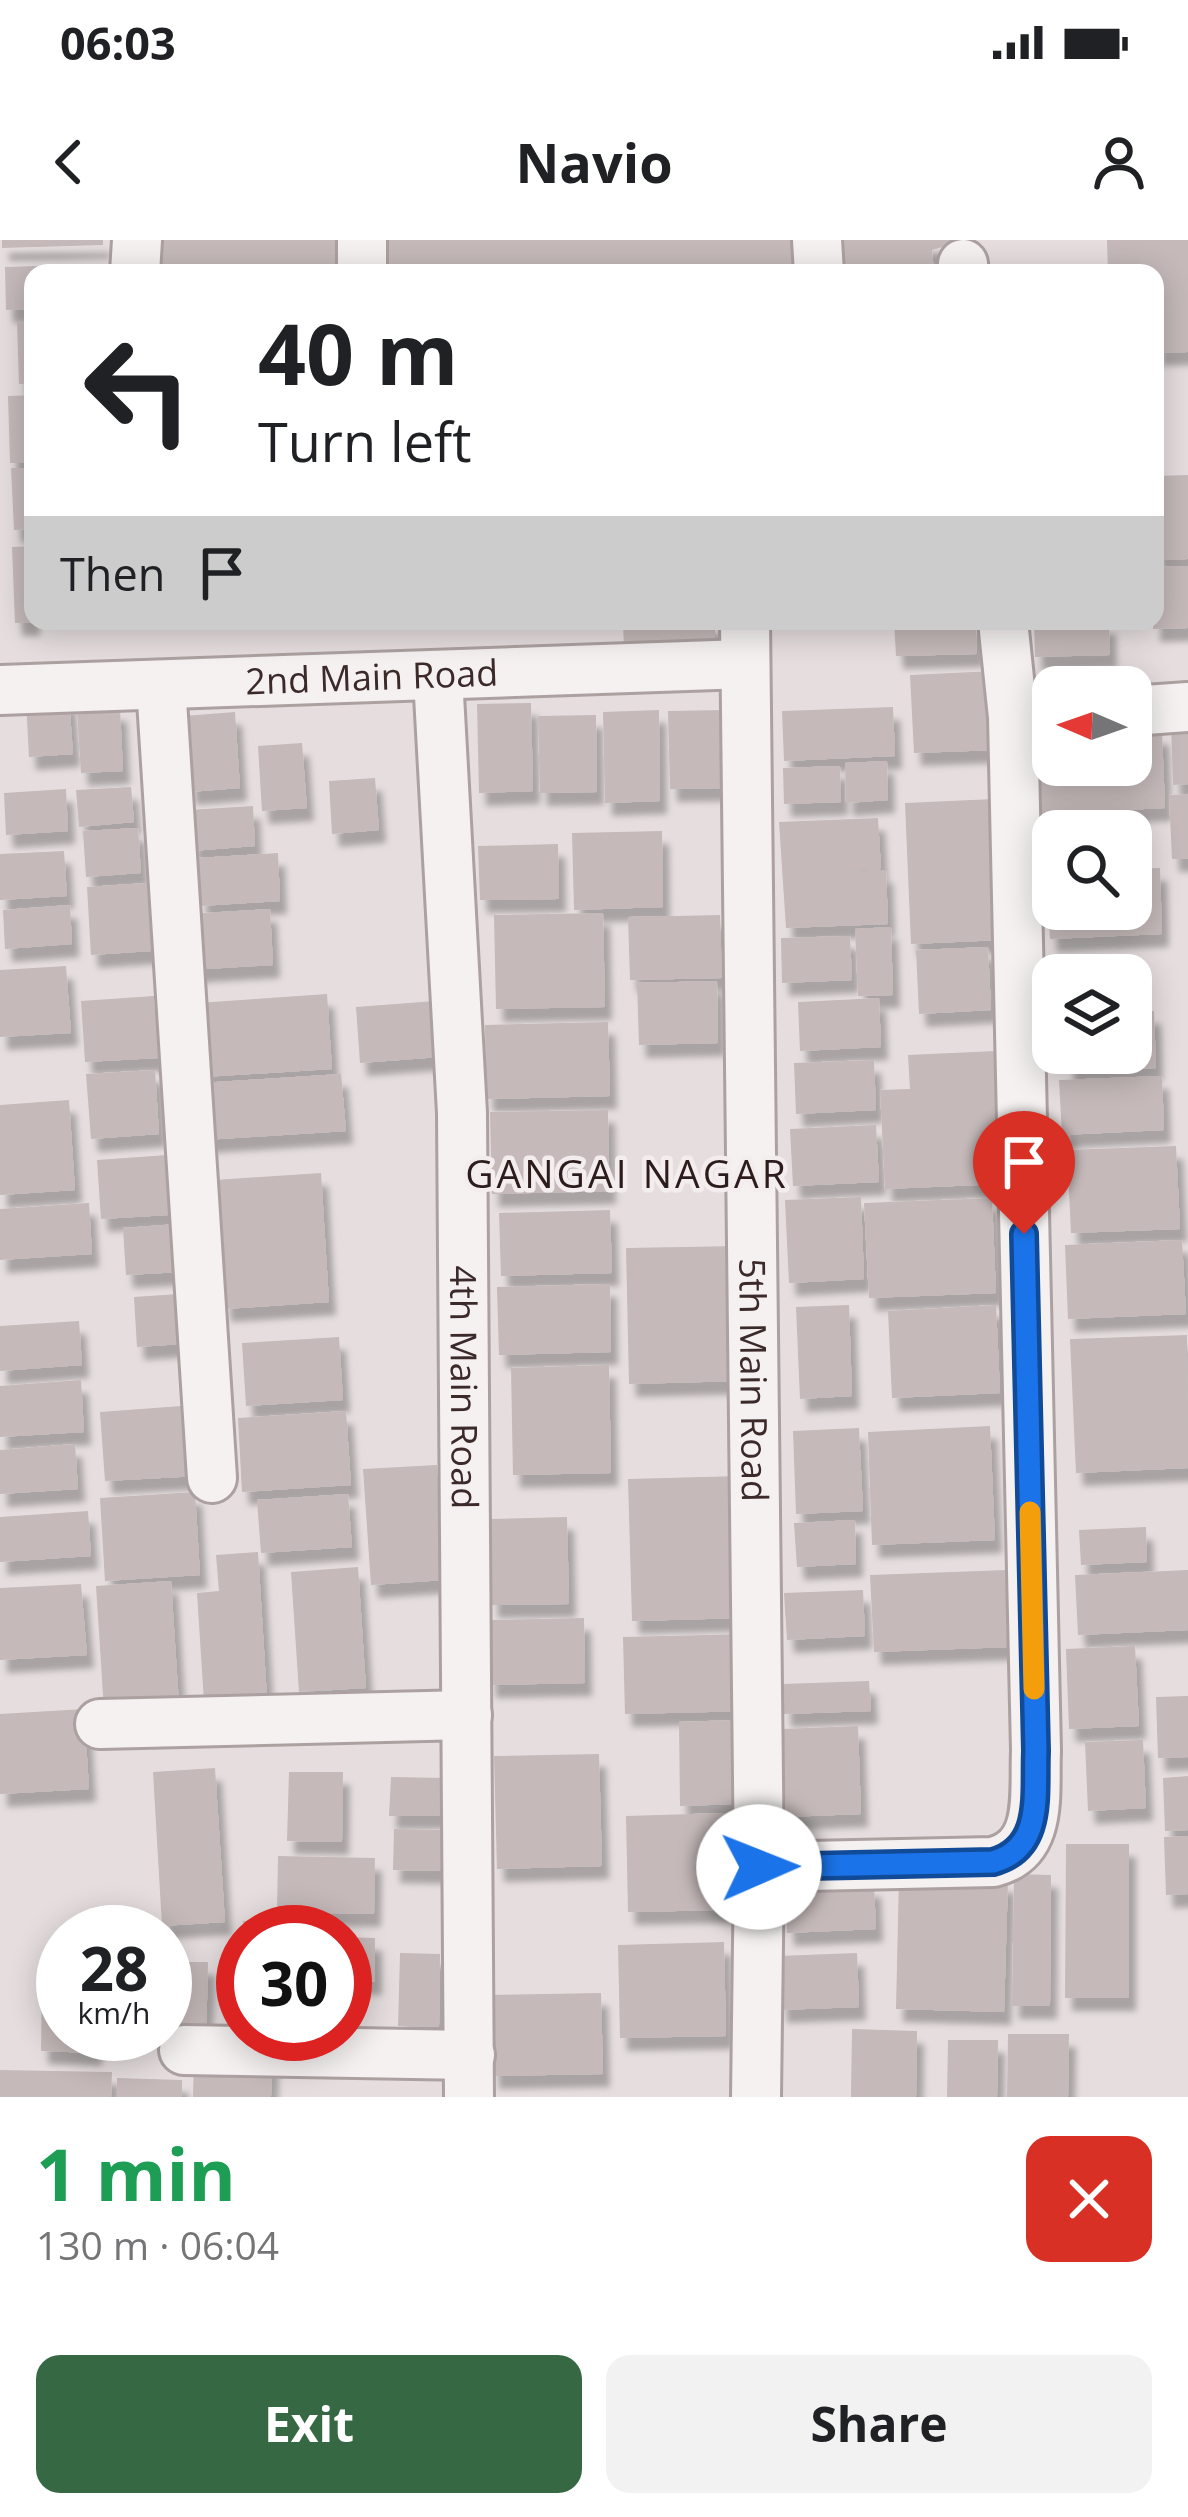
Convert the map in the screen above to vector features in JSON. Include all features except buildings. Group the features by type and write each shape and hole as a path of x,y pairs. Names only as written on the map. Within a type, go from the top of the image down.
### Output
{"street":[{"path":"1006,630 1032,713"},
{"name":"2nd Main Road","path":"0,691 438,677 745,642"},
{"name":"5th Main Road","path":"745,642 759,1867 756,2097"},
{"name":"4th Main Road","path":"438,677 462,1113 469,2076"},
{"path":"161,685 212,1478"},
{"path":"1152,710 1188,707"},
{"path":"759,1867 993,1862 1011,1857 1027,1841 1036,1751 1033,786"},
{"path":"100,1724 467,1715"},
{"path":"192,2051 469,2076"}],"slow traffic":[{"path":"1030,1512 1034,1689"}],"district":[{"name":"GANGAI NAGAR","path":"627,1174"}],"route":[{"path":"759,1867 993,1862 1011,1857 1027,1841 1036,1751 1024,1234"}]}
